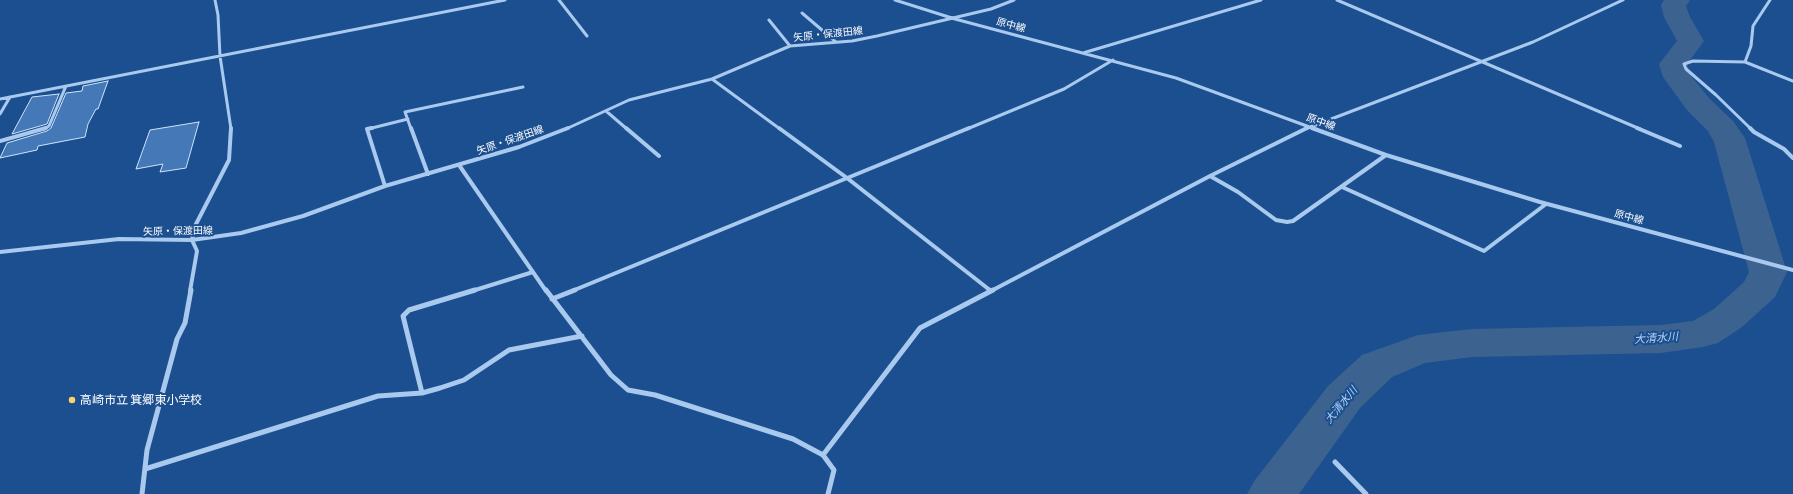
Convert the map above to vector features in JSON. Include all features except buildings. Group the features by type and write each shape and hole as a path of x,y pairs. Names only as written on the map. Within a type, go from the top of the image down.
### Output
{"street":[{"path":"142,494 147,450 177,339 185,323 197,251 192,240 196,226 229,160 231,148 231,123 220,56 218,15 215,0"},
{"path":"0,99 505,0"},
{"path":"559,0 587,36"},
{"name":"原中線","path":"895,0 955,19 1176,78 1386,155 1546,204 1792,269"},
{"name":"矢原・保渡田線","path":"0,252 119,239 192,240 220,237 276,224 385,186 519,147 561,131 629,100 653,92 712,79 790,46 836,42 877,36 955,19 990,9 1014,0"},
{"path":"1082,53 1261,0"},
{"path":"1337,0 1680,146"},
{"path":"823,455 920,328 1210,176 1308,127 1533,42 1623,0"},
{"path":"1745,62 1751,46 1753,26 1770,0"},
{"path":"802,13 836,42"},
{"path":"769,20 790,46"},
{"path":"552,299 1064,89 1113,60"},
{"path":"1793,81 1745,62 1693,60 1684,64 1686,69 1716,95 1754,132 1784,149 1793,158"},
{"path":"712,79 847,178 991,292"},
{"path":"0,141 36,132 49,126 66,86"},
{"path":"428,174 405,112 523,87"},
{"path":"0,114 10,97"},
{"path":"606,111 659,156"},
{"path":"385,186 367,129 408,120"},
{"path":"1210,176 1238,192 1276,220 1287,222 1293,221 1386,155"},
{"path":"459,165 552,299 611,375 628,390 655,395 793,439 823,455 834,470 828,494"},
{"path":"1342,187 1484,251 1546,204"},
{"path":"422,393 403,316 409,310 533,272"},
{"path":"145,469 378,396 422,393 464,380 509,350 582,336"},
{"path":"1335,462 1366,494"}],"waterway":[{"name":"大清水川","path":"1272,494 1344,397 1377,366 1418,349 1472,343 1661,339 1703,333 1728,318 1761,288 1768,272 1729,138 1725,135 1722,128 1698,104 1677,77 1673,64 1691,41 1677,17 1673,5 1678,0"}],"place":[{"name":"高崎市立 箕郷東小学校","path":"72,400"}]}
